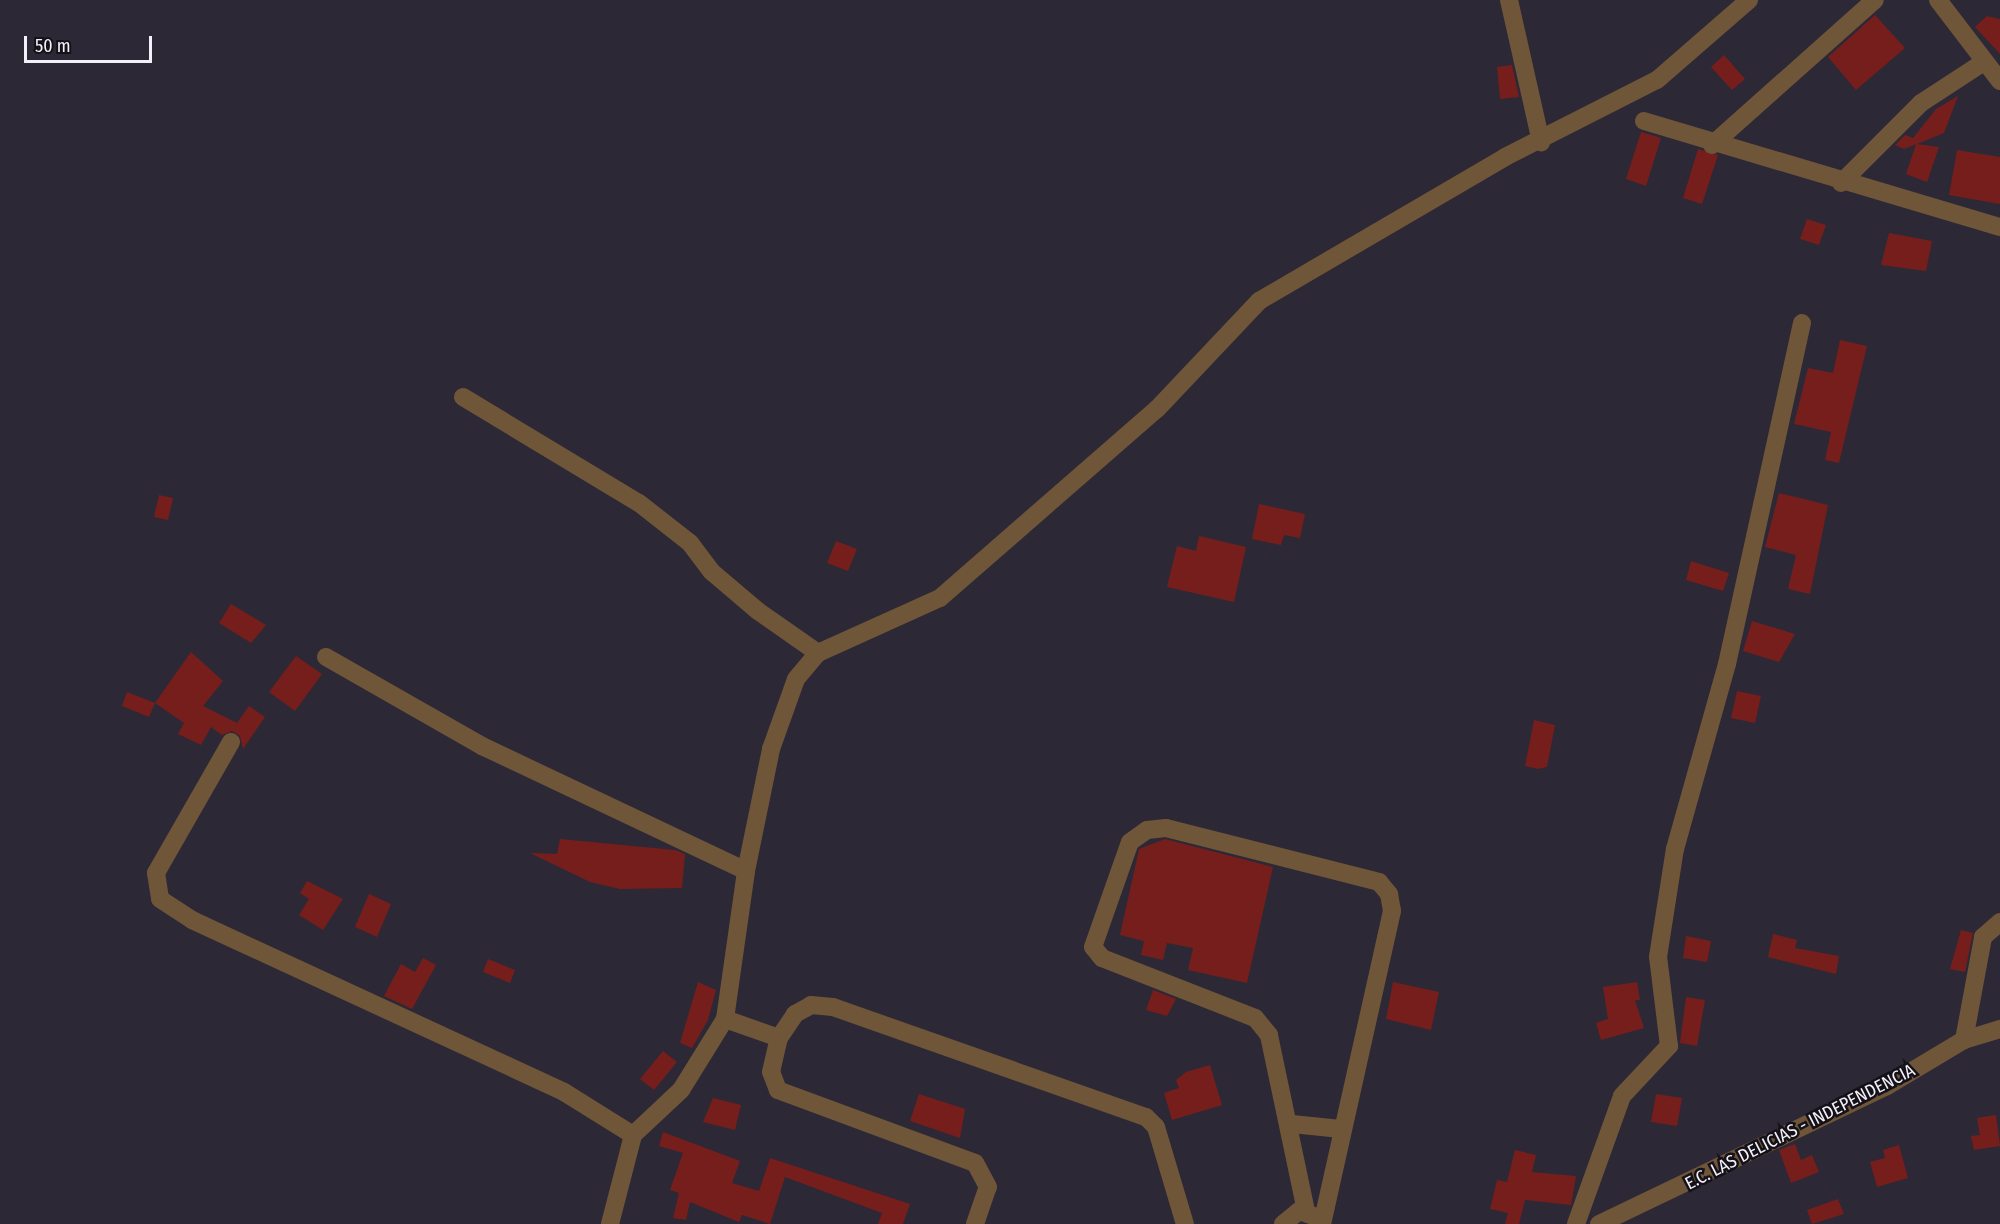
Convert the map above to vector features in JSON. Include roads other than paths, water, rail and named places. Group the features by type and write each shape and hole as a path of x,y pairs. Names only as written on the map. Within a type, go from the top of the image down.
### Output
{"street":[{"path":"1509,0 1541,142"},
{"path":"610,1224 633,1135 681,1090 725,1019 746,871 771,749 796,679 818,653 940,598 1157,409 1259,301 1506,157 1541,142 1657,80 1749,0"},
{"path":"1712,145 1875,0"},
{"path":"1938,0 2000,81"},
{"path":"1841,183 1922,103 1984,62"},
{"path":"1644,121 1712,145 2000,227"},
{"path":"1576,1224 1622,1096 1669,1046 1658,957 1675,849 1726,664 1802,323"},
{"path":"463,398 639,503 690,543 712,572 758,611 818,653"},
{"path":"326,657 482,746 746,871"},
{"path":"231,742 156,873 160,899 192,920 564,1092 633,1135"},
{"path":"1166,828 1379,882 1389,894 1392,911 1341,1128 1321,1224 1306,1211 1292,1124 1269,1035 1255,1018 1102,958 1093,947 1130,842 1147,830 1166,828"},
{"path":"1964,1040 1983,937 2000,922"},
{"path":"975,1224 988,1186 975,1163 778,1090 771,1072 779,1038 795,1014 811,1005 833,1007 1121,1105 1156,1127 1185,1224"},
{"path":"725,1019 779,1038"},
{"name":"E.C. LAS DELICIAS - INDEPENDENCIA","path":"1599,1224 1866,1096 1964,1040 2000,1029"},
{"path":"1292,1124 1341,1128"},
{"path":"1283,1224 1292,1213 1306,1211"}]}
